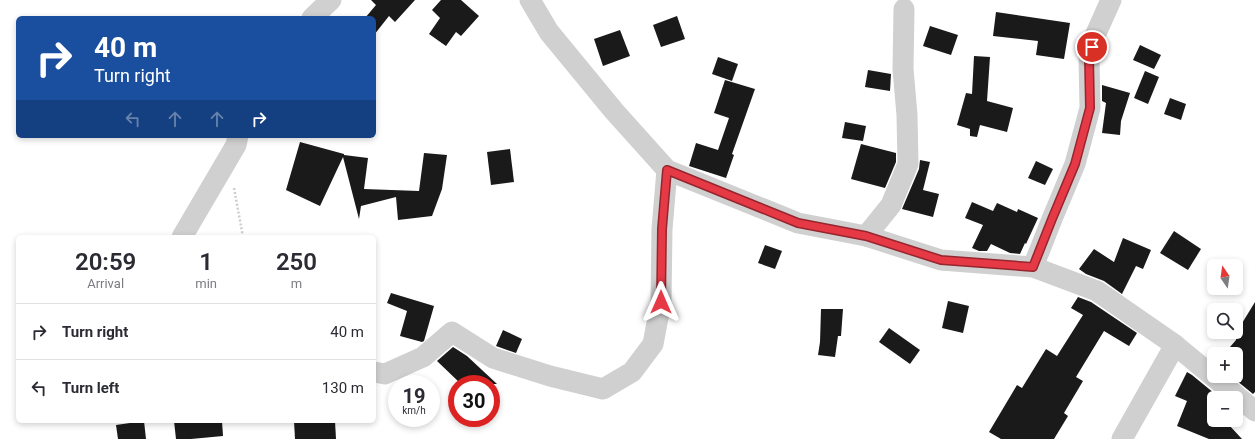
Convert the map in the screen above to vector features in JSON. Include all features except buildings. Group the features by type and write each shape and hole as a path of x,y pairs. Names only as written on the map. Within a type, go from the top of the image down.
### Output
{"street":[{"path":"314,16 331,0"},
{"path":"530,0 549,32 614,111 667,170 798,223 866,236 941,260 1033,267 1097,292 1175,345 1255,411"},
{"path":"1033,267 1075,164 1090,108 1089,57 1094,38 1111,0"},
{"path":"866,236 891,205 908,164 904,68 904,9"},
{"path":"183,235 236,145 238,138"},
{"path":"376,372 385,374 423,357 452,332 493,358 550,376 603,389 632,372 653,344 661,302 662,229 667,170"},
{"path":"1122,439 1175,345"}],"path":[{"path":"228,157 243,235"}],"route":[{"path":"661,302 662,229 667,170 798,223 866,236 941,260 1033,267 1075,164 1090,108 1089,57 1092,47"}]}
